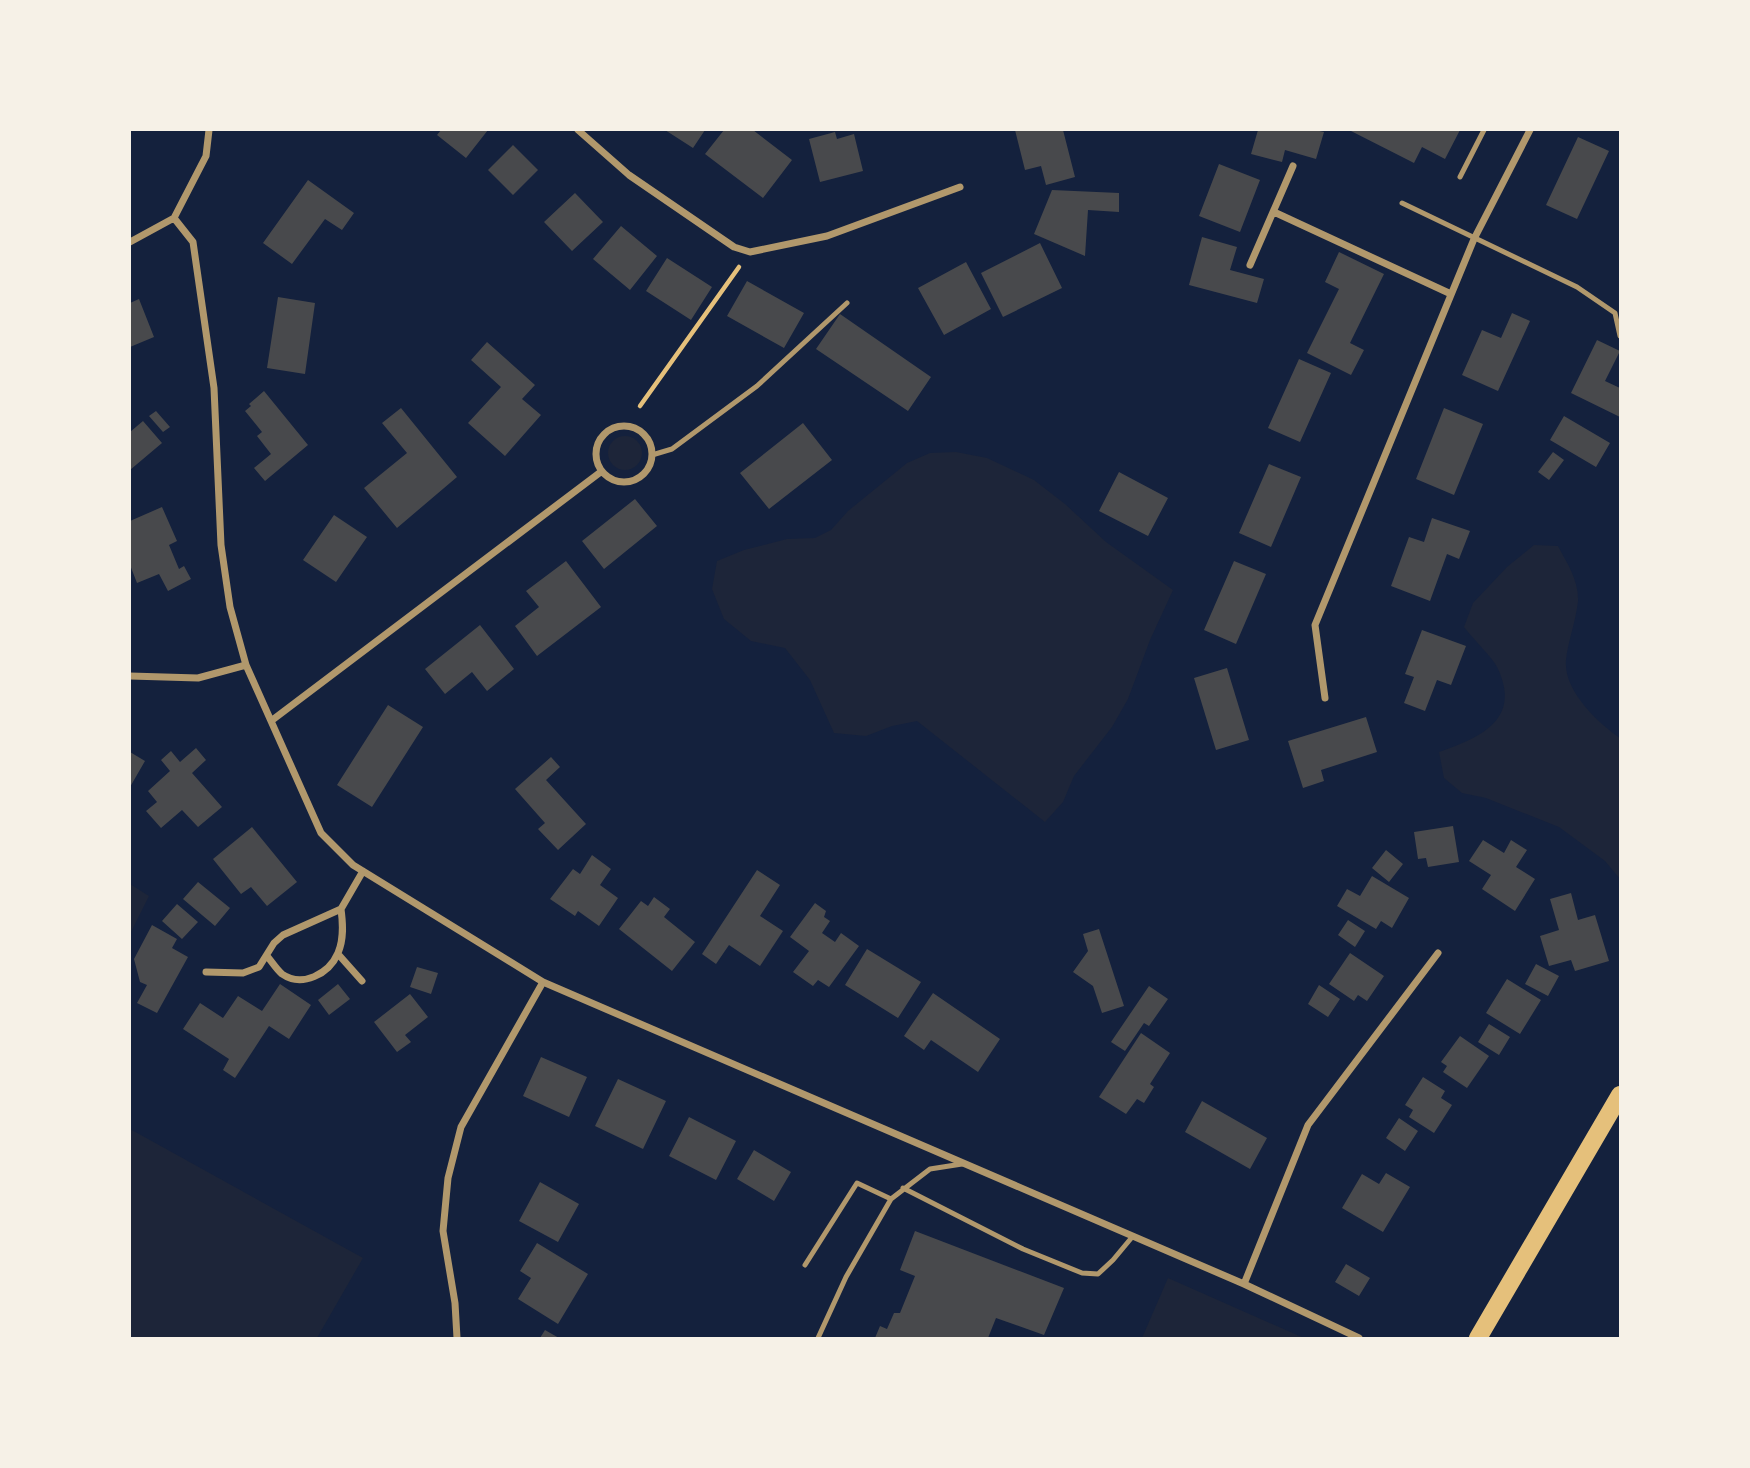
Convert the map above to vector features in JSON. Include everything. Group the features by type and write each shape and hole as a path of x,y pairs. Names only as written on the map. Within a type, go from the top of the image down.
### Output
{"main road":[{"path":"1478,1339 1620,1094"}],"street":[{"path":"131,240 174,218 205,156 209,130"},
{"path":"578,130 629,175 734,247 750,252 827,236 960,187"},
{"path":"1325,698 1315,625 1474,239 1530,130"},
{"path":"1250,265 1293,166"},
{"path":"1274,212 1451,294"},
{"path":"174,218 192,242 214,388 221,545 230,607 246,665 321,833 353,865 543,982 1244,1284 1359,1339"},
{"path":"631,427 641,432 651,445 652,455 647,470 635,480 620,481 610,478 602,471 597,460 598,444 614,428 631,427"},
{"path":"271,721 602,471"},
{"path":"130,676 198,678 246,665"},
{"path":"206,972 243,973 259,967 283,934 341,909 363,871"},
{"path":"267,957 283,974 298,979 309,979 321,973 338,954 344,930 341,909"},
{"path":"1244,1284 1308,1125 1438,953"},
{"path":"338,954 362,981"},
{"path":"457,1339 455,1303 443,1231 448,1178 461,1127 543,982"}],"lane":[{"path":"1460,177 1484,130"},
{"path":"1402,203 1577,287 1615,313 1620,336"},
{"path":"652,455 672,449 757,386 847,303"},
{"path":"818,1339 846,1277 891,1199 930,1169 962,1164"},
{"path":"806,1265 857,1182 891,1199"},
{"path":"902,1188 1023,1249 1082,1273 1098,1274 1114,1260 1133,1236"}],"path":[{"path":"640,406 750,252"}],"shaded area":[{"path":"625,436 637,441 642,453 637,465 625,470 613,465 608,453 613,441"},
{"path":"956,452 987,458 1034,480 1106,542 1173,590 1150,640 1128,699 1112,727 1074,776 1063,802 1045,822 917,721 892,726 866,736 834,733 810,680 785,648 751,641 724,619 712,589 717,561 744,550 787,539 815,538 831,530 848,511 907,463 930,453"},
{"path":"1534,545 1558,546 1572,572 1578,601 1566,660 1570,683 1592,715 1620,738 1620,879 1605,861 1559,827 1486,798 1462,793 1444,778 1439,752 1468,740 1492,725 1504,702 1504,687 1498,669 1464,627 1473,603 1507,567"},
{"path":"130,884 149,896 130,934"},
{"path":"130,1129 363,1258 317,1338 130,1338"},
{"path":"1168,1278 1304,1338 1142,1338"}],"building":[{"path":"441,130 488,130 466,158 437,135"},
{"path":"665,130 705,130 693,148"},
{"path":"724,130 753,130 792,160 763,198 705,154"},
{"path":"1015,130 1063,130 1075,177 1046,185 1041,166 1025,170"},
{"path":"1258,130 1324,132 1316,159 1285,150 1282,162 1251,154"},
{"path":"1349,130 1460,130 1445,159 1422,147 1414,163"},
{"path":"835,132 837,139 854,134 863,171 820,182 809,139"},
{"path":"1578,137 1609,151 1577,219 1546,205"},
{"path":"513,145 538,170 513,195 488,170"},
{"path":"1219,164 1260,180 1240,232 1199,216"},
{"path":"308,180 354,213 342,230 325,219 292,264 263,243"},
{"path":"1052,190 1119,193 1119,212 1088,210 1085,256 1034,234"},
{"path":"575,193 603,222 572,251 544,222"},
{"path":"621,226 657,256 630,290 593,259"},
{"path":"1202,237 1237,247 1230,270 1264,279 1257,303 1189,285"},
{"path":"1040,243 1062,288 1003,317 981,273"},
{"path":"1339,252 1384,274 1350,343 1364,350 1351,375 1307,353 1339,289 1325,282"},
{"path":"667,258 712,287 691,320 646,291"},
{"path":"966,262 991,309 944,335 918,288"},
{"path":"747,281 804,313 784,348 727,316"},
{"path":"278,297 315,303 305,374 267,368"},
{"path":"139,299 154,337 130,347 130,303"},
{"path":"1512,313 1530,321 1498,391 1462,375 1482,330 1501,338"},
{"path":"840,314 931,377 908,411 816,349"},
{"path":"1597,340 1620,351 1605,381 1620,388 1620,417 1571,393"},
{"path":"487,342 535,385 522,399 541,415 505,456 468,423 501,387 471,360"},
{"path":"1299,359 1331,373 1300,442 1268,428"},
{"path":"264,391 308,445 265,481 254,468 271,454 257,436 262,432 245,411"},
{"path":"401,408 457,477 397,528 364,488 407,453 382,423"},
{"path":"1444,408 1483,424 1454,495 1416,479"},
{"path":"156,411 170,427 163,432 149,416"},
{"path":"1564,416 1610,443 1596,467 1550,440"},
{"path":"143,421 162,443 130,470 130,432"},
{"path":"803,423 832,460 769,509 740,473"},
{"path":"1553,452 1564,460 1549,480 1538,472"},
{"path":"1269,464 1301,477 1271,547 1239,533"},
{"path":"1119,472 1168,498 1148,536 1099,511"},
{"path":"635,499 657,526 604,569 582,541"},
{"path":"162,507 177,541 169,545 179,569 184,566 191,579 168,591 159,574 137,583 130,565 130,521"},
{"path":"334,515 367,537 336,582 303,560"},
{"path":"1432,518 1470,531 1459,559 1447,554 1430,601 1391,586 1409,537 1424,542"},
{"path":"566,561 601,607 537,656 515,626 539,607 526,591"},
{"path":"1234,561 1266,574 1236,644 1204,630"},
{"path":"480,625 514,669 487,691 472,672 445,694 425,669"},
{"path":"1422,630 1466,646 1451,685 1437,680 1425,711 1404,703 1414,677 1405,674"},
{"path":"1227,668 1249,740 1216,750 1194,678"},
{"path":"388,705 423,727 372,807 337,785"},
{"path":"1366,717 1377,752 1321,770 1324,781 1303,788 1288,741"},
{"path":"196,748 206,760 192,773 222,807 198,827 182,810 161,828 146,811 157,802 148,791 170,771 161,760 171,751 180,762"},
{"path":"130,752 145,761 130,787"},
{"path":"551,757 560,767 546,780 586,824 558,850 538,829 545,823 515,789"},
{"path":"1453,826 1459,862 1428,867 1426,858 1418,859 1414,832"},
{"path":"252,827 297,882 267,906 251,887 241,894 213,859"},
{"path":"1483,840 1504,853 1511,840 1527,850 1516,867 1535,879 1515,911 1482,889 1491,875 1469,861"},
{"path":"1386,850 1403,864 1389,882 1372,868"},
{"path":"592,855 611,869 600,885 618,898 599,926 578,911 575,916 550,899 573,869 580,874"},
{"path":"757,870 780,885 760,916 783,931 760,966 729,945 716,964 702,954"},
{"path":"1372,876 1409,898 1392,928 1381,921 1376,929 1337,906 1347,889 1360,896"},
{"path":"198,882 230,908 215,926 183,899"},
{"path":"1571,893 1578,920 1595,915 1609,961 1575,971 1571,960 1549,966 1540,936 1559,930 1550,899"},
{"path":"654,897 670,909 664,917 695,942 672,971 619,929 641,901 648,906"},
{"path":"815,903 826,911 824,917 830,921 822,933 835,942 841,933 859,946 829,987 818,980 813,986 793,972 809,951 790,937"},
{"path":"177,904 198,922 182,939 162,921"},
{"path":"1348,920 1365,931 1355,947 1338,935"},
{"path":"152,925 177,939 172,948 188,957 157,1013 137,1003 147,985 140,982 134,959"},
{"path":"1099,929 1124,1006 1102,1013 1093,986 1073,972 1088,951 1083,934"},
{"path":"867,949 921,982 898,1018 845,985"},
{"path":"1350,953 1384,976 1367,1001 1358,995 1354,1001 1329,984"},
{"path":"1536,964 1559,976 1548,996 1525,984"},
{"path":"417,967 438,973 431,994 410,987"},
{"path":"1507,979 1541,1000 1520,1034 1486,1013"},
{"path":"280,984 311,1005 289,1039 269,1026 235,1078 223,1070 229,1059 183,1029 200,1003 223,1018 238,996 262,1011"},
{"path":"338,984 350,999 329,1015 318,1000"},
{"path":"1319,985 1340,999 1328,1017 1308,1004"},
{"path":"1149,986 1168,999 1149,1026 1144,1023 1125,1051 1111,1042"},
{"path":"933,993 1000,1039 978,1072 931,1040 924,1050 904,1036"},
{"path":"410,994 428,1017 405,1035 411,1042 397,1052 374,1022"},
{"path":"1489,1024 1510,1037 1499,1055 1478,1042"},
{"path":"1141,1033 1170,1053 1150,1084 1154,1087 1144,1103 1137,1099 1126,1114 1099,1097"},
{"path":"1460,1036 1489,1056 1467,1088 1443,1072 1447,1066 1441,1062"},
{"path":"541,1057 587,1077 569,1117 523,1096"},
{"path":"1423,1077 1445,1091 1441,1098 1452,1105 1434,1133 1409,1117 1413,1110 1405,1105"},
{"path":"618,1079 666,1101 643,1149 595,1126"},
{"path":"1202,1101 1267,1138 1250,1169 1185,1132"},
{"path":"689,1117 736,1141 716,1180 669,1156"},
{"path":"1399,1118 1418,1131 1405,1151 1386,1138"},
{"path":"754,1150 791,1172 774,1201 737,1179"},
{"path":"1386,1173 1410,1187 1383,1232 1342,1208 1362,1174 1379,1184"},
{"path":"540,1182 579,1204 558,1242 519,1221"},
{"path":"915,1231 1064,1288 1044,1335 996,1318 988,1338 875,1338 880,1326 887,1329 894,1313 900,1313 915,1276 900,1270"},
{"path":"537,1243 588,1274 558,1324 518,1299 531,1278 520,1271"},
{"path":"1346,1264 1370,1278 1359,1296 1335,1282"},
{"path":"545,1330 559,1338 540,1338"}]}
